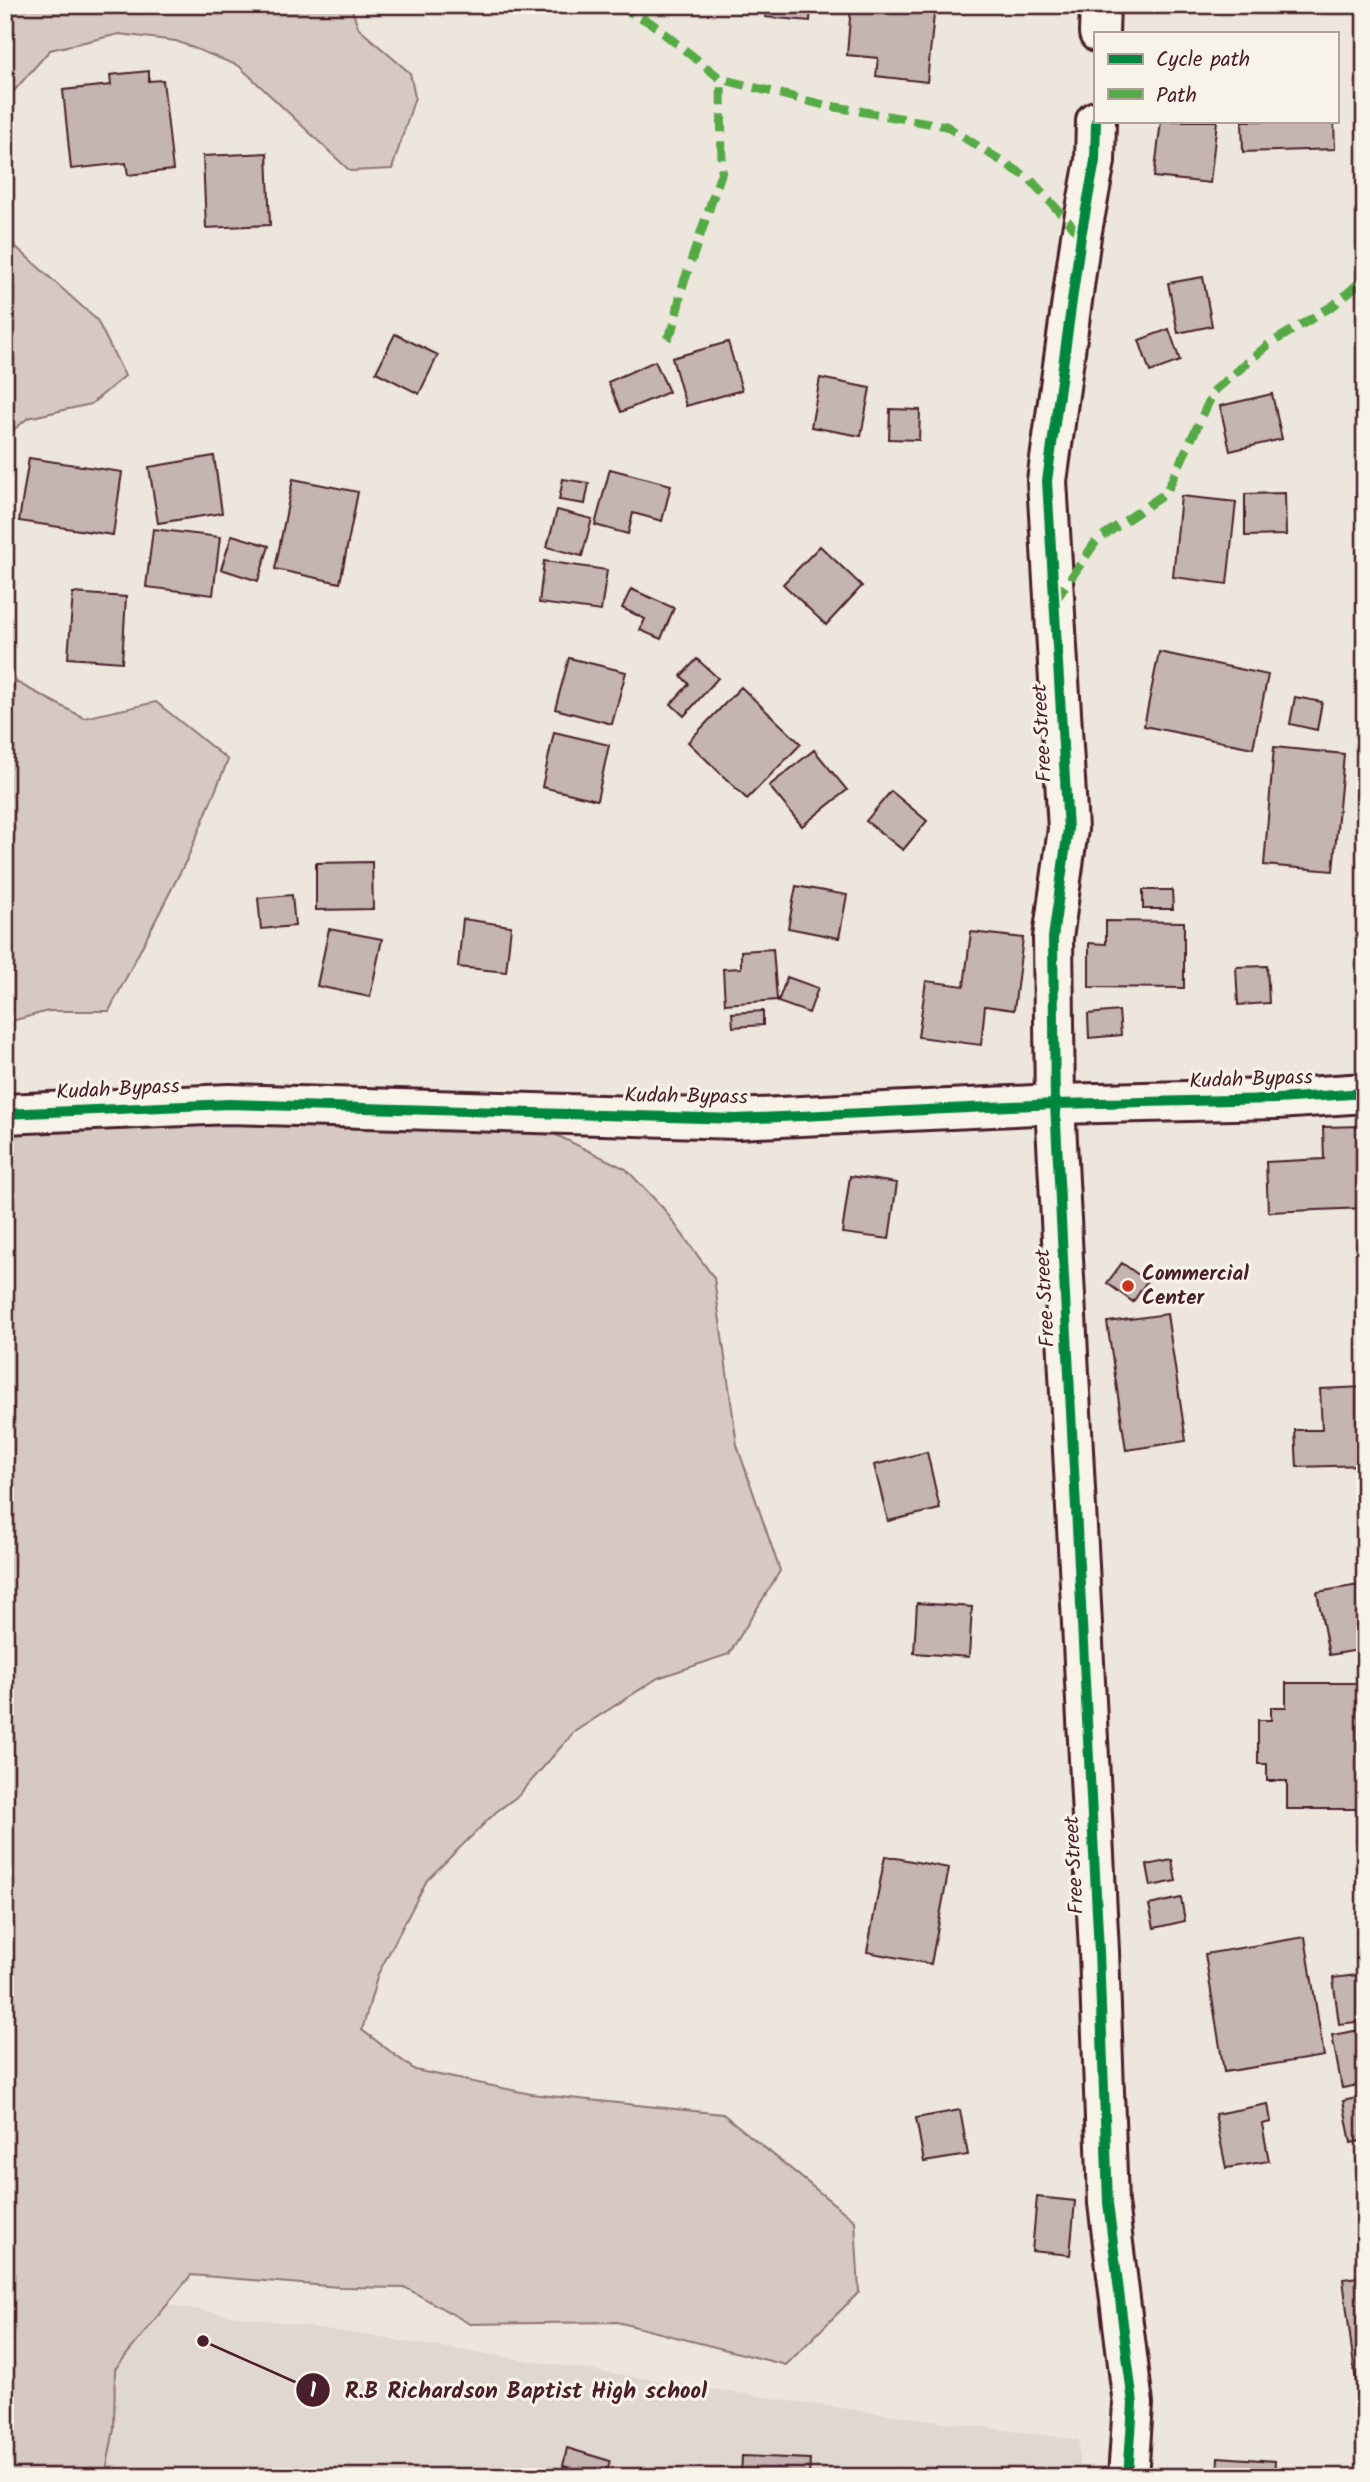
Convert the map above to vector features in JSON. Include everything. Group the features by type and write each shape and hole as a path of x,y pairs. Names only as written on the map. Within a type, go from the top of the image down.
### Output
{"street":[{"path":"1099,32 1100,5"},
{"name":"Free Street","path":"1097,122 1095,161 1081,236 1047,481 1068,829 1053,938 1055,1104 1099,1951 1108,2203 1133,2404 1128,2477"},
{"name":"Kudah Bypass","path":"5,1114 229,1104 737,1119 1055,1104 1277,1099 1365,1093"}],"shaded area":[{"path":"5,5 350,5 359,29 410,73 415,97 392,169 350,171 239,66 176,41 119,34 50,50 5,101"},
{"path":"5,237 97,320 125,376 91,404 28,418 5,437"},
{"path":"5,647 16,682 84,718 156,702 228,760 188,857 109,1011 48,1011 5,1023"},
{"path":"5,1098 544,1129 626,1169 663,1208 714,1278 737,1445 780,1571 729,1654 658,1678 574,1732 519,1795 496,1812 427,1880 378,1974 362,2030 415,2070 531,2094 723,2114 855,2221 859,2292 786,2365 617,2322 470,2324 406,2288 339,2287 191,2275 115,2369 114,2429 105,2477 5,2477"},
{"path":"5,2280 797,2402 1079,2440 1079,2477 5,2477"}],"building":[{"path":"766,5 811,5 810,21 765,17"},
{"path":"851,5 935,5 927,82 876,76 878,58 847,55"},
{"path":"149,71 149,81 163,80 173,170 128,175 126,163 71,169 63,90 111,85 110,75"},
{"path":"1161,122 1217,122 1210,183 1154,177"},
{"path":"1242,122 1334,122 1335,149 1243,152"},
{"path":"267,153 270,225 206,228 203,156"},
{"path":"1203,277 1212,326 1178,333 1168,283"},
{"path":"1169,329 1180,361 1150,372 1139,340"},
{"path":"395,334 438,355 419,394 376,372"},
{"path":"728,342 742,390 686,406 672,358"},
{"path":"655,361 669,392 621,412 608,382"},
{"path":"820,378 870,388 861,436 811,427"},
{"path":"1272,394 1282,439 1230,451 1220,406"},
{"path":"890,409 920,410 919,440 889,439"},
{"path":"214,456 222,513 158,523 149,467"},
{"path":"29,458 122,472 113,535 19,521"},
{"path":"610,469 671,485 662,521 633,513 628,534 595,525"},
{"path":"293,479 358,492 340,583 275,569"},
{"path":"563,479 589,483 585,504 559,500"},
{"path":"1285,493 1286,535 1245,536 1245,494"},
{"path":"1181,496 1236,502 1227,584 1173,577"},
{"path":"557,510 592,519 582,556 547,547"},
{"path":"153,529 220,537 213,595 146,587"},
{"path":"232,535 269,546 258,581 221,569"},
{"path":"820,546 862,586 826,625 783,584"},
{"path":"544,561 607,570 601,611 539,603"},
{"path":"631,589 674,608 661,639 640,630 645,619 622,608"},
{"path":"73,593 126,597 122,662 68,658"},
{"path":"1159,652 1268,675 1253,748 1144,726"},
{"path":"569,658 626,672 612,724 555,709"},
{"path":"697,659 718,678 684,716 671,704 689,684 681,676"},
{"path":"741,687 801,744 747,799 688,742"},
{"path":"1295,697 1322,702 1317,730 1290,724"},
{"path":"554,732 609,745 597,800 542,787"},
{"path":"1274,747 1344,754 1333,871 1264,865"},
{"path":"814,750 847,790 802,826 769,786"},
{"path":"891,791 927,821 903,850 866,821"},
{"path":"372,862 373,909 316,910 316,863"},
{"path":"796,886 847,895 839,938 788,928"},
{"path":"1143,890 1172,890 1173,909 1143,909"},
{"path":"292,895 295,926 261,929 258,898"},
{"path":"463,919 511,926 506,972 458,967"},
{"path":"1106,921 1184,922 1184,988 1089,987 1089,943 1106,944"},
{"path":"329,929 382,939 370,997 317,986"},
{"path":"971,932 1023,938 1014,1010 985,1006 981,1045 918,1037 926,981 964,986"},
{"path":"773,949 777,1000 725,1004 723,969 741,968 741,951"},
{"path":"1267,966 1269,1003 1238,1005 1236,967"},
{"path":"787,977 818,988 809,1013 778,1002"},
{"path":"763,1011 763,1025 733,1027 732,1013"},
{"path":"1119,1011 1121,1035 1089,1038 1088,1014"},
{"path":"1365,1126 1365,1208 1268,1212 1266,1162 1324,1159 1323,1127"},
{"path":"850,1176 897,1183 889,1239 842,1233"},
{"path":"1122,1263 1147,1281 1133,1302 1107,1283"},
{"path":"1167,1314 1186,1441 1126,1450 1107,1322"},
{"path":"1365,1387 1365,1465 1297,1467 1295,1430 1322,1430 1320,1389"},
{"path":"927,1452 940,1509 888,1521 874,1465"},
{"path":"1365,1584 1365,1649 1329,1655 1317,1592"},
{"path":"917,1603 972,1607 969,1657 914,1653"},
{"path":"1286,1683 1359,1683 1360,1809 1287,1809 1287,1781 1267,1781 1267,1764 1258,1764 1258,1720 1271,1720 1271,1707 1286,1707"},
{"path":"885,1856 949,1868 931,1964 867,1952"},
{"path":"1172,1860 1176,1881 1151,1886 1147,1865"},
{"path":"1181,1898 1185,1921 1154,1928 1149,1905"},
{"path":"1305,1937 1324,2056 1224,2072 1205,1954"},
{"path":"1365,1974 1365,2021 1339,2024 1333,1978"},
{"path":"1365,2029 1365,2084 1342,2088 1332,2035"},
{"path":"1365,2096 1365,2140 1351,2143 1343,2101"},
{"path":"1268,2104 1271,2122 1262,2124 1269,2161 1226,2168 1215,2114"},
{"path":"960,2110 968,2155 924,2162 916,2118"},
{"path":"1037,2197 1075,2201 1070,2255 1032,2251"},
{"path":"1365,2276 1365,2382 1356,2383 1343,2279"},
{"path":"567,2448 610,2461 605,2477 563,2466"},
{"path":"742,2456 810,2459 809,2477 741,2477"},
{"path":"1218,2457 1275,2461 1274,2477 1217,2477"}],"marked path":[{"path":"617,5 651,23 721,79 824,105 946,126 1030,179 1081,236"},
{"path":"667,339 674,326 682,288 722,171 721,79"},
{"path":"1055,601 1097,540 1166,493 1214,391 1268,345 1334,305 1365,278"}],"cycle path":[{"path":"1096,122 1095,161 1081,236 1047,481 1068,829 1053,938 1055,1104 1099,1951 1108,2203 1133,2404 1128,2477"},
{"path":"5,1114 229,1104 737,1119 1055,1104 1277,1099 1365,1093"}],"place":[{"name":"Commercial Center","path":"1128,1286"},
{"name":"R.B Richardson Baptist High school","path":"203,2341"}]}
